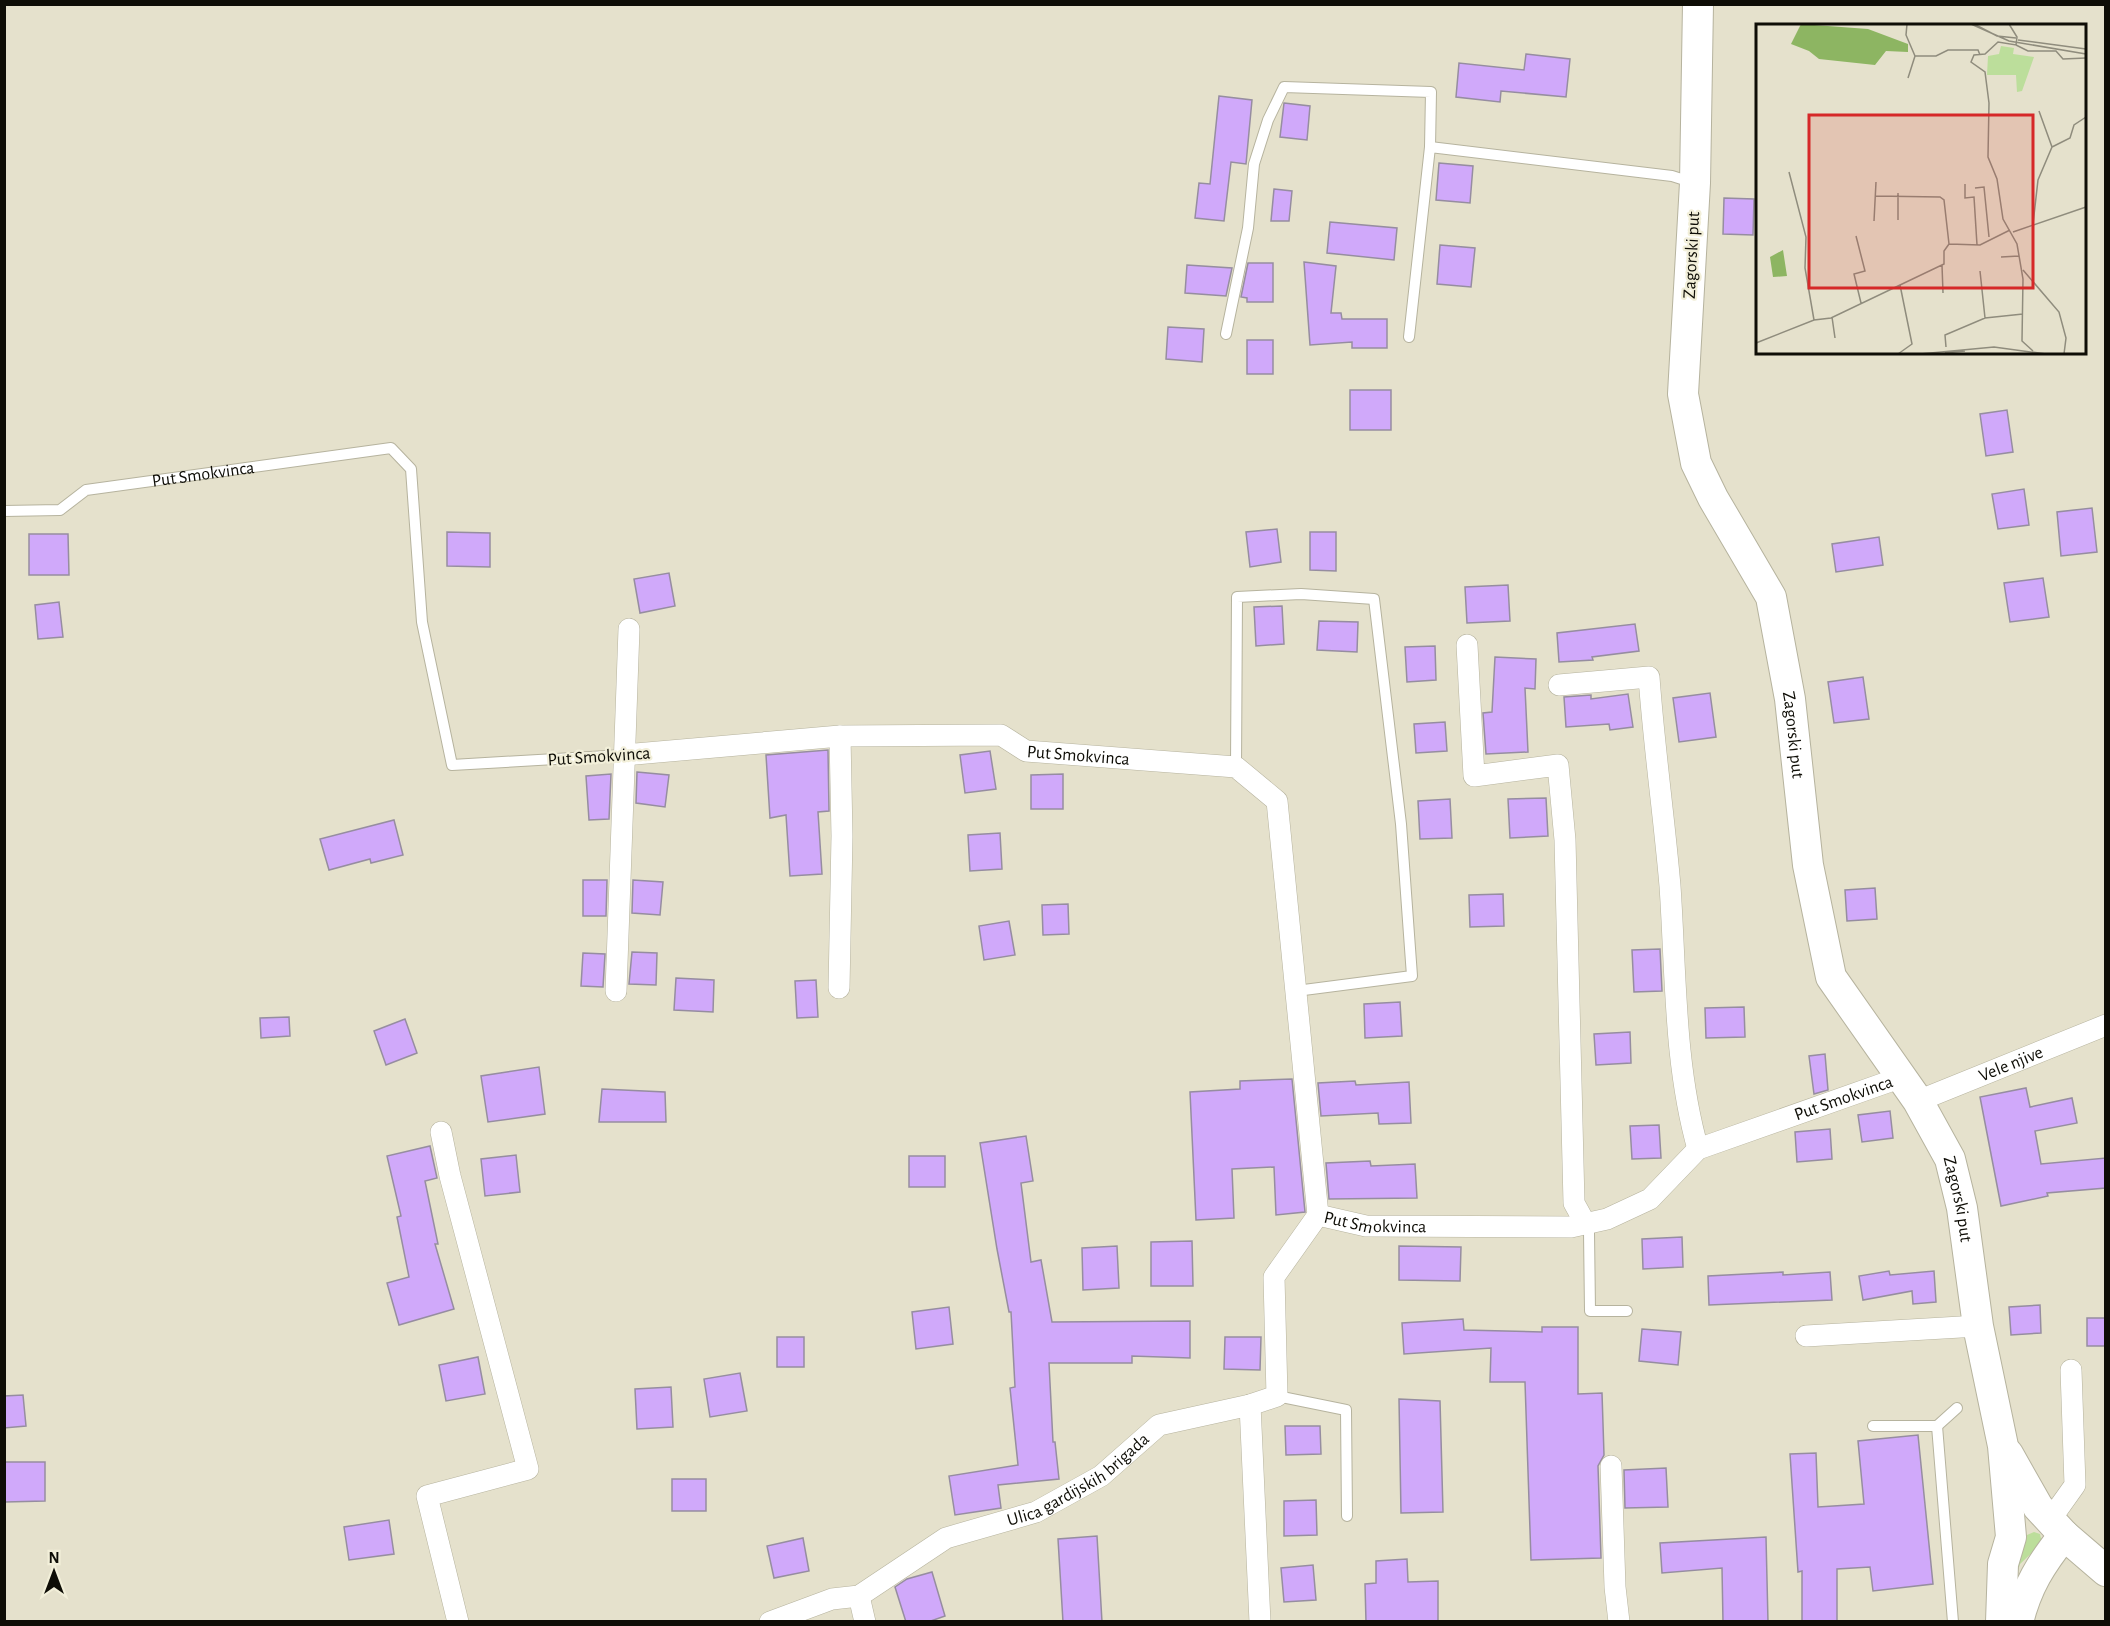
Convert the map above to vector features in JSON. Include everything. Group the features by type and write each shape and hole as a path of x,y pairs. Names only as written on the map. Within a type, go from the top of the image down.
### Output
{"main road":[{"name":"Zagorski put","path":"1698,4 1695,183 1683,394 1696,462 1713,498 1771,597 1790,699 1808,865 1831,977 1910,1089 1950,1159 1962,1208 1978,1326 2003,1446"},
{"path":"2003,1446 2051,1521 2106,1571"},
{"path":"2001,1622 2003,1564 2011,1537 2003,1446"},
{"path":"2011,1537 2051,1521"},
{"path":"2018,1622 2023,1601 2038,1568 2051,1521"}],"street":[{"path":"616,991 629,629"},
{"path":"1467,645 1474,776 1558,765 1565,840 1574,1203 1585,1222"},
{"path":"1559,685 1649,677 1653,747 1670,884 1678,1020 1691,1124 1698,1149"},
{"name":"Put Smokvinca","path":"624,755 840,736 1001,735 1026,751 1236,767 1277,801 1318,1215 1366,1226 1571,1227 1585,1222 1607,1220 1650,1199 1698,1149 1910,1089"},
{"path":"839,988 842,836 840,736"},
{"name":"Vele njive","path":"1910,1089 2106,1025"},
{"path":"441,1132 450,1176 528,1469 427,1496 458,1622"},
{"path":"1277,1396 1275,1277 1318,1215"},
{"path":"1806,1336 1978,1326"},
{"path":"2051,1521 2075,1485 2071,1370"},
{"name":"Ulica gardijskih brigada","path":"770,1622 832,1599 859,1596 946,1538 1036,1512 1101,1476 1159,1425 1250,1405 1277,1396"},
{"path":"1250,1405 1260,1622"},
{"path":"1611,1466 1615,1587 1619,1622"},
{"path":"859,1596 865,1622"}],"lane":[{"path":"1226,334 1248,228 1254,164 1268,120 1284,87 1431,92 1430,147 1409,337"},
{"path":"1430,147 1671,176 1695,183"},
{"name":"Put Smokvinca","path":"4,511 60,510 86,490 391,448 411,469 422,622 452,765 624,755"},
{"path":"1236,767 1237,597 1301,594 1374,599 1401,824 1412,976 1296,991"},
{"path":"1585,1222 1588,1232 1590,1311 1627,1311"},
{"path":"1277,1396 1346,1410 1347,1516"},
{"path":"1873,1426 1937,1426 1957,1408"},
{"path":"1937,1426 1953,1622"}],"green space":[{"path":"2034,1532 2040,1534 2042,1543 2020,1564 2014,1585 2015,1547 2027,1535"}],"building":[{"path":"1526,54 1570,59 1566,97 1501,91 1500,102 1456,97 1459,63 1524,70"},
{"path":"1219,96 1252,100 1246,164 1231,162 1224,221 1195,218 1199,183 1210,184"},
{"path":"1284,103 1310,106 1307,140 1280,137"},
{"path":"1439,163 1473,166 1470,203 1436,200"},
{"path":"1274,189 1292,191 1289,221 1271,221"},
{"path":"1724,198 1754,199 1753,235 1723,234"},
{"path":"1330,222 1397,228 1394,260 1327,253"},
{"path":"1440,245 1475,248 1471,287 1437,284"},
{"path":"1304,262 1336,266 1331,313 1341,313 1342,319 1387,319 1387,348 1352,348 1352,342 1310,345"},
{"path":"1248,263 1273,263 1273,302 1247,302 1247,298 1241,297"},
{"path":"1187,265 1232,268 1226,296 1185,293"},
{"path":"1168,327 1204,329 1202,362 1166,359"},
{"path":"1247,340 1273,340 1273,374 1247,374"},
{"path":"1350,390 1391,390 1391,430 1350,430"},
{"path":"2007,410 2013,452 1986,456 1980,414"},
{"path":"2024,489 2029,525 1998,529 1992,494"},
{"path":"2092,508 2097,552 2061,556 2057,512"},
{"path":"1277,529 1281,562 1250,567 1246,532"},
{"path":"447,532 490,533 490,567 447,566"},
{"path":"1310,532 1336,532 1336,571 1310,570"},
{"path":"29,534 68,534 69,575 29,575"},
{"path":"1879,537 1883,565 1836,572 1832,544"},
{"path":"669,573 675,606 640,613 634,579"},
{"path":"2043,578 2049,617 2010,622 2004,583"},
{"path":"1508,585 1510,621 1467,623 1465,587"},
{"path":"59,602 63,637 38,639 35,605"},
{"path":"1282,606 1284,644 1256,646 1254,607"},
{"path":"1319,621 1358,622 1357,652 1317,650"},
{"path":"1635,624 1639,651 1592,657 1593,660 1559,662 1557,633"},
{"path":"1435,646 1436,680 1407,682 1405,647"},
{"path":"1495,657 1536,659 1535,689 1525,688 1528,752 1486,754 1483,713 1492,712"},
{"path":"1863,677 1869,719 1834,723 1828,682"},
{"path":"1710,693 1716,737 1679,742 1673,698"},
{"path":"1628,694 1633,727 1610,730 1609,724 1566,727 1564,697 1591,695 1591,699"},
{"path":"1445,722 1447,751 1416,753 1414,724"},
{"path":"828,750 829,811 818,812 822,874 790,876 786,815 770,818 766,755"},
{"path":"990,751 996,789 965,793 960,755"},
{"path":"637,772 669,775 665,807 636,803"},
{"path":"611,774 609,819 589,820 586,776"},
{"path":"1063,774 1063,809 1031,809 1031,775"},
{"path":"1546,798 1548,836 1510,838 1508,799"},
{"path":"1450,799 1452,838 1420,839 1418,801"},
{"path":"394,820 403,855 371,863 370,859 329,870 320,839"},
{"path":"1000,833 1002,869 970,871 968,835"},
{"path":"583,880 607,880 606,916 583,916"},
{"path":"633,880 663,882 660,915 632,913"},
{"path":"1875,888 1877,919 1847,921 1845,890"},
{"path":"1503,894 1504,926 1470,927 1469,895"},
{"path":"1068,904 1069,934 1043,935 1042,905"},
{"path":"1009,921 1015,955 984,960 979,926"},
{"path":"1660,949 1662,991 1634,992 1632,950"},
{"path":"632,952 657,953 656,985 629,984"},
{"path":"583,953 605,954 603,987 581,986"},
{"path":"676,978 714,980 713,1012 674,1010"},
{"path":"816,980 818,1017 797,1018 795,981"},
{"path":"1400,1002 1402,1036 1365,1038 1364,1004"},
{"path":"1744,1007 1745,1037 1706,1038 1705,1008"},
{"path":"289,1017 290,1036 261,1038 260,1018"},
{"path":"405,1019 417,1053 386,1065 374,1031"},
{"path":"1630,1032 1631,1063 1596,1065 1594,1034"},
{"path":"1825,1054 1828,1090 1814,1094 1809,1056"},
{"path":"539,1067 545,1114 488,1122 481,1076"},
{"path":"1292,1079 1305,1212 1276,1215 1274,1167 1232,1169 1234,1218 1196,1220 1190,1092 1240,1089 1240,1081"},
{"path":"1355,1081 1356,1085 1409,1082 1411,1123 1379,1124 1378,1113 1321,1116 1318,1083"},
{"path":"2026,1088 2030,1107 2072,1098 2077,1123 2035,1131 2041,1164 2106,1158 2106,1188 2047,1193 2048,1196 2001,1206 1980,1097"},
{"path":"602,1089 665,1092 666,1122 599,1122"},
{"path":"1890,1111 1893,1138 1862,1142 1858,1115"},
{"path":"1659,1125 1661,1158 1632,1159 1630,1126"},
{"path":"1830,1129 1832,1159 1797,1162 1795,1132"},
{"path":"1026,1136 1033,1181 1021,1183 1031,1262 1041,1260 1052,1322 1190,1321 1190,1358 1132,1356 1132,1363 1049,1363 1053,1442 1055,1442 1059,1479 998,1485 1001,1508 955,1515 949,1476 1018,1465 1010,1388 1015,1387 1011,1312 1009,1312 997,1249 980,1143"},
{"path":"430,1146 437,1178 425,1181 438,1244 435,1244 454,1309 399,1325 387,1283 409,1277 397,1217 401,1216 387,1156"},
{"path":"516,1155 520,1192 485,1196 481,1159"},
{"path":"909,1156 945,1156 945,1187 909,1187"},
{"path":"1370,1161 1371,1166 1415,1164 1417,1198 1329,1199 1326,1163"},
{"path":"1682,1237 1683,1267 1643,1269 1642,1239"},
{"path":"1192,1241 1193,1286 1151,1286 1151,1242"},
{"path":"1117,1246 1119,1288 1083,1290 1082,1248"},
{"path":"1399,1246 1461,1247 1460,1281 1399,1280"},
{"path":"1889,1271 1890,1275 1934,1271 1936,1302 1913,1304 1912,1291 1863,1300 1859,1276"},
{"path":"1783,1272 1783,1275 1830,1272 1832,1300 1709,1305 1708,1276"},
{"path":"2040,1305 2041,1333 2011,1335 2009,1307"},
{"path":"949,1307 953,1344 916,1349 912,1312"},
{"path":"2087,1318 2106,1318 2106,1346 2087,1346"},
{"path":"1463,1319 1464,1330 1542,1332 1542,1327 1578,1327 1578,1394 1602,1393 1604,1455 1598,1466 1601,1558 1531,1560 1525,1382 1490,1382 1491,1348 1404,1354 1402,1323"},
{"path":"1642,1329 1681,1332 1678,1365 1639,1361"},
{"path":"777,1337 804,1337 804,1367 777,1367"},
{"path":"1225,1337 1261,1337 1260,1370 1224,1369"},
{"path":"478,1357 485,1394 446,1401 439,1365"},
{"path":"740,1373 747,1411 710,1417 704,1379"},
{"path":"671,1387 673,1427 637,1429 635,1389"},
{"path":"23,1395 26,1426 4,1428 4,1396"},
{"path":"1399,1399 1440,1401 1443,1512 1401,1513"},
{"path":"1285,1426 1320,1426 1321,1454 1286,1455"},
{"path":"1918,1435 1933,1584 1873,1591 1870,1567 1837,1569 1837,1622 1802,1622 1802,1571 1798,1572 1790,1454 1816,1453 1818,1507 1864,1504 1858,1441"},
{"path":"5,1462 45,1462 45,1501 5,1502"},
{"path":"1666,1468 1668,1507 1625,1508 1624,1470"},
{"path":"672,1479 706,1479 706,1511 672,1511"},
{"path":"1316,1500 1317,1535 1284,1536 1284,1501"},
{"path":"389,1520 394,1554 349,1560 344,1527"},
{"path":"1097,1536 1102,1622 1063,1622 1058,1539"},
{"path":"1766,1537 1768,1622 1723,1622 1722,1568 1662,1573 1660,1543"},
{"path":"803,1538 809,1571 774,1578 767,1546"},
{"path":"1407,1559 1408,1582 1438,1581 1438,1622 1366,1622 1365,1584 1376,1583 1376,1561"},
{"path":"1313,1565 1316,1600 1284,1602 1281,1568"},
{"path":"932,1572 945,1616 928,1622 906,1622 895,1587 907,1579"}]}
